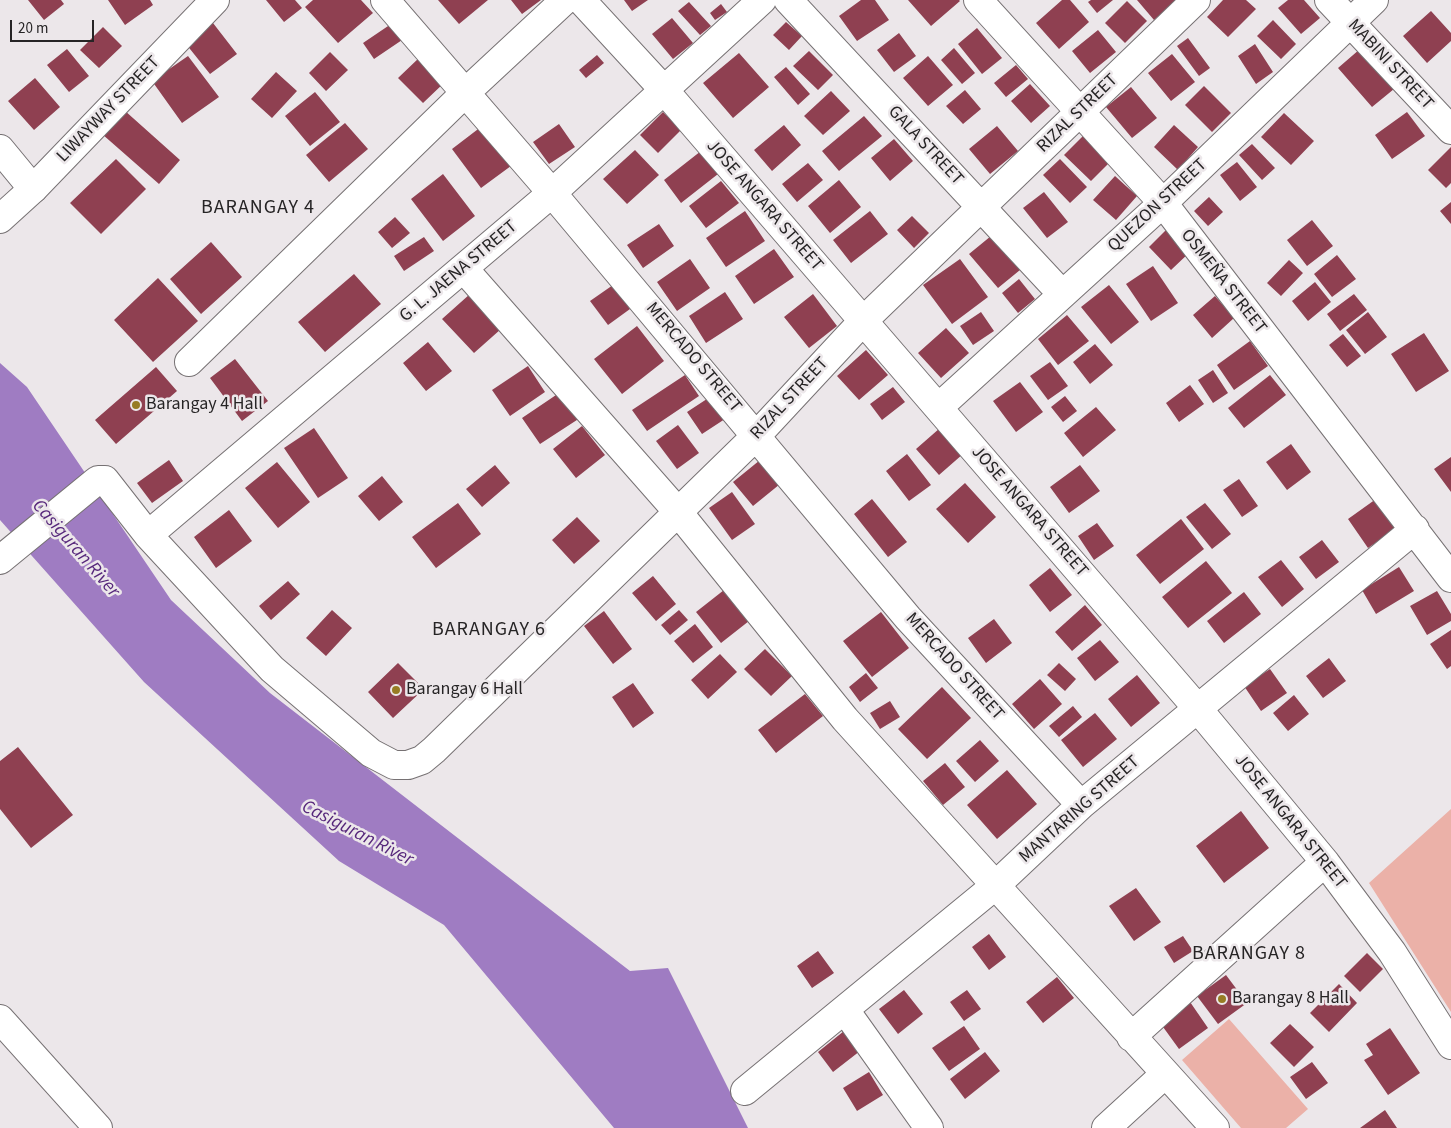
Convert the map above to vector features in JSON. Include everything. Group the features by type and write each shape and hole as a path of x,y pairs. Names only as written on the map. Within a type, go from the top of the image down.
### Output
{"street":[{"name":"LIWAYWAY STREET","path":"0,219 33,188 215,0"},
{"name":"MERCADO STREET","path":"385,0 757,434 908,618 1081,805"},
{"path":"189,362 465,93 565,0"},
{"name":"JOSE ANGARA STREET","path":"581,0 664,90 1198,709 1325,862 1392,952 1451,1045"},
{"name":"G. L. JAENA STREET","path":"148,535 552,193 762,0"},
{"name":"GALA STREET","path":"788,0 1062,294"},
{"name":"OSMEÑA STREET","path":"978,0 1163,203 1451,578"},
{"name":"RIZAL STREET","path":"5,556 94,483 98,480 105,480 148,535 272,669 371,754 394,765 408,765 422,760 757,434 864,320 1196,0"},
{"name":"MABINI STREET","path":"1329,0 1451,130"},
{"name":"QUEZON STREET","path":"939,407 1163,203 1374,0"},
{"path":"0,149 33,188"},
{"path":"464,269 678,512 845,719 1215,1128"},
{"name":"MANTARING STREET","path":"746,1091 996,885 1081,805 1415,529"},
{"path":"1132,1036 1325,862"},
{"path":"845,1010 929,1128"},
{"path":"0,1019 98,1128"},
{"path":"1106,1128 1165,1074"}],"shaded area":[{"path":"1451,809 1451,1012 1369,883"},
{"path":"1229,1019 1308,1109 1286,1128 1241,1128 1182,1060"}],"water":[{"name":"Casiguran River","path":"0,363 27,387 171,600 270,693 630,971 668,968 748,1128 614,1128 444,925 339,861 144,682 0,520"}],"building":[{"path":"28,0 61,0 64,4 44,20"},
{"path":"108,0 150,0 153,5 125,25"},
{"path":"266,0 295,0 302,8 284,22"},
{"path":"313,0 361,0 373,13 338,43 305,7"},
{"path":"438,0 488,0 459,24"},
{"path":"511,0 541,0 522,14"},
{"path":"624,0 648,0 632,11"},
{"path":"861,0 875,0 889,20 857,41 839,16"},
{"path":"908,0 959,0 960,1 931,26"},
{"path":"1062,0 1070,0 1089,22 1059,49 1036,23"},
{"path":"1091,0 1113,0 1097,13 1088,2"},
{"path":"1137,0 1178,0 1154,20"},
{"path":"1223,0 1246,0 1256,9 1228,37 1207,17"},
{"path":"1288,0 1304,0 1320,18 1301,34 1278,8"},
{"path":"1127,1 1147,21 1125,43 1105,23"},
{"path":"689,2 711,26 700,35 678,11"},
{"path":"721,4 727,12 715,20 710,13"},
{"path":"1431,11 1451,33 1451,41 1427,63 1403,36"},
{"path":"672,18 693,43 673,59 652,34"},
{"path":"1273,20 1296,44 1281,59 1257,36"},
{"path":"394,22 405,38 374,59 363,43"},
{"path":"786,22 802,36 789,50 773,35"},
{"path":"213,23 237,54 210,74 186,44"},
{"path":"103,27 122,46 99,68 80,50"},
{"path":"977,28 1002,58 982,74 958,44"},
{"path":"1098,30 1116,52 1090,73 1072,51"},
{"path":"899,33 916,56 894,72 877,50"},
{"path":"1188,38 1210,68 1199,76 1177,46"},
{"path":"1255,44 1273,72 1256,84 1238,56"},
{"path":"954,48 975,73 962,84 941,60"},
{"path":"67,49 89,76 69,92 47,65"},
{"path":"1360,49 1394,89 1372,107 1338,68"},
{"path":"809,51 833,75 818,90 793,66"},
{"path":"330,52 348,70 326,91 309,73"},
{"path":"739,53 769,87 733,118 703,83"},
{"path":"1172,54 1195,82 1171,101 1148,73"},
{"path":"597,55 604,63 586,78 579,70"},
{"path":"188,56 219,97 182,123 152,81"},
{"path":"928,56 953,85 928,106 903,78"},
{"path":"420,57 445,82 423,103 398,78"},
{"path":"1016,65 1028,79 1006,97 994,83"},
{"path":"786,67 810,94 798,105 774,77"},
{"path":"276,72 297,91 272,118 251,99"},
{"path":"35,78 60,107 34,130 8,101"},
{"path":"1030,84 1050,106 1031,123 1011,101"},
{"path":"1204,86 1231,113 1212,132 1185,105"},
{"path":"1131,87 1157,118 1132,138 1106,107"},
{"path":"965,90 981,109 963,124 946,106"},
{"path":"831,91 850,111 823,135 804,116"},
{"path":"315,92 340,122 310,146 285,116"},
{"path":"124,110 180,160 159,184 102,134"},
{"path":"663,112 681,130 658,153 640,135"},
{"path":"1407,112 1425,136 1392,159 1375,135"},
{"path":"1284,113 1314,141 1291,165 1261,137"},
{"path":"864,116 882,136 839,171 822,151"},
{"path":"345,123 368,149 329,182 306,155"},
{"path":"486,123 515,163 481,188 452,149"},
{"path":"559,124 575,147 549,164 533,142"},
{"path":"784,125 801,145 772,171 754,150"},
{"path":"1174,125 1198,147 1178,170 1154,147"},
{"path":"997,126 1018,151 990,174 969,149"},
{"path":"1083,136 1110,162 1091,181 1064,155"},
{"path":"894,139 913,161 890,181 871,158"},
{"path":"1252,144 1275,168 1262,180 1239,155"},
{"path":"1451,147 1451,183 1446,188 1428,170"},
{"path":"635,150 659,175 627,204 603,179"},
{"path":"701,151 718,174 681,203 664,180"},
{"path":"116,159 146,189 101,234 70,203"},
{"path":"1060,159 1087,187 1070,203 1043,175"},
{"path":"1237,162 1257,187 1240,201 1220,175"},
{"path":"808,163 823,180 797,202 782,184"},
{"path":"443,174 475,216 443,241 411,199"},
{"path":"1115,176 1137,196 1116,220 1093,200"},
{"path":"839,180 861,207 830,233 808,206"},
{"path":"721,181 739,203 706,228 689,206"},
{"path":"1044,192 1068,222 1047,238 1023,208"},
{"path":"1209,197 1223,212 1208,226 1194,211"},
{"path":"1451,202 1451,224 1440,211"},
{"path":"745,211 765,241 726,267 706,238"},
{"path":"870,211 888,234 851,263 833,240"},
{"path":"912,216 929,233 914,248 897,230"},
{"path":"395,217 410,233 392,248 378,232"},
{"path":"1312,220 1333,246 1307,266 1287,240"},
{"path":"659,224 674,246 643,268 627,245"},
{"path":"1167,229 1190,252 1171,270 1149,247"},
{"path":"991,236 1020,270 998,288 969,254"},
{"path":"424,237 434,251 404,271 394,256"},
{"path":"211,242 242,277 201,314 170,279"},
{"path":"774,249 794,277 754,304 735,276"},
{"path":"1337,255 1356,279 1332,297 1314,274"},
{"path":"690,259 710,288 677,311 657,282"},
{"path":"960,259 988,297 952,324 923,285"},
{"path":"1289,260 1303,273 1281,296 1267,283"},
{"path":"1153,266 1178,303 1151,321 1126,284"},
{"path":"354,274 381,304 325,352 298,322"},
{"path":"158,278 198,321 153,362 114,320"},
{"path":"1019,279 1035,299 1018,313 1002,293"},
{"path":"1315,282 1331,302 1308,321 1292,301"},
{"path":"613,285 630,309 608,325 590,301"},
{"path":"1109,285 1139,322 1111,344 1081,307"},
{"path":"725,292 743,319 706,343 689,316"},
{"path":"470,294 501,329 474,353 442,319"},
{"path":"813,294 837,326 809,348 784,317"},
{"path":"1354,294 1367,310 1340,331 1327,314"},
{"path":"1215,296 1234,318 1212,338 1193,315"},
{"path":"981,312 994,331 973,345 960,326"},
{"path":"1368,312 1387,337 1365,354 1346,330"},
{"path":"1067,315 1089,341 1058,365 1038,339"},
{"path":"637,326 664,361 622,394 594,359"},
{"path":"946,328 969,353 941,378 918,353"},
{"path":"1424,333 1449,371 1416,392 1391,354"},
{"path":"1343,334 1361,356 1347,367 1329,345"},
{"path":"1250,341 1268,366 1234,390 1217,365"},
{"path":"428,342 452,371 426,391 403,363"},
{"path":"1095,344 1113,365 1090,384 1073,362"},
{"path":"866,350 888,375 859,400 837,376"},
{"path":"235,359 268,401 242,421 210,378"},
{"path":"1050,362 1068,386 1048,400 1030,376"},
{"path":"528,366 545,392 510,416 492,390"},
{"name":"Barangay 4 Hall","path":"156,367 177,391 116,444 95,420"},
{"path":"1213,370 1228,393 1213,403 1198,380"},
{"path":"685,375 699,396 647,431 632,410"},
{"path":"1270,375 1286,395 1244,428 1228,408"},
{"path":"1020,382 1043,412 1016,432 993,401"},
{"path":"1190,385 1204,404 1179,422 1166,403"},
{"path":"893,387 905,402 882,420 870,404"},
{"path":"562,391 580,418 540,444 522,418"},
{"path":"713,395 728,417 702,434 687,412"},
{"path":"1065,396 1077,411 1063,422 1051,407"},
{"path":"1096,407 1116,430 1083,457 1064,433"},
{"path":"678,425 699,453 677,469 656,441"},
{"path":"582,426 605,455 576,478 553,449"},
{"path":"314,428 348,478 318,498 284,448"},
{"path":"940,428 963,454 939,475 916,449"},
{"path":"1291,444 1311,472 1287,490 1266,462"},
{"path":"907,454 931,485 909,501 886,471"},
{"path":"765,456 785,480 753,506 733,482"},
{"path":"1451,457 1451,492 1434,469"},
{"path":"169,460 183,481 152,503 137,483"},
{"path":"277,462 310,502 278,528 245,488"},
{"path":"495,465 510,483 482,507 466,489"},
{"path":"1080,465 1100,491 1069,513 1050,487"},
{"path":"382,476 403,502 379,521 358,496"},
{"path":"1239,479 1258,506 1242,517 1223,490"},
{"path":"965,483 996,517 968,543 936,509"},
{"path":"732,492 755,524 732,540 709,508"},
{"path":"872,499 907,542 888,557 854,514"},
{"path":"1376,499 1397,528 1368,548 1348,519"},
{"path":"458,503 481,534 436,568 412,537"},
{"path":"1205,503 1231,534 1212,549 1186,517"},
{"path":"229,510 252,541 216,568 194,537"},
{"path":"577,517 600,541 574,564 552,540"},
{"path":"1181,519 1204,549 1160,584 1136,555"},
{"path":"1097,523 1114,546 1094,560 1078,536"},
{"path":"1322,540 1339,562 1316,579 1299,557"},
{"path":"1281,560 1304,589 1282,607 1258,577"},
{"path":"1206,561 1232,593 1188,628 1162,597"},
{"path":"1399,567 1414,591 1376,614 1362,590"},
{"path":"1050,568 1072,595 1050,612 1029,585"},
{"path":"653,576 676,604 656,621 632,593"},
{"path":"288,581 300,594 271,620 259,606"},
{"path":"724,590 749,621 721,643 696,612"},
{"path":"1437,591 1451,614 1451,621 1427,635 1410,606"},
{"path":"1244,592 1261,614 1224,643 1207,621"},
{"path":"1085,605 1102,625 1072,651 1055,632"},
{"path":"332,610 352,628 326,656 306,638"},
{"path":"679,610 688,620 670,635 661,625"},
{"path":"604,611 632,649 613,664 584,626"},
{"path":"881,612 909,648 872,677 843,641"},
{"path":"994,619 1012,643 986,663 968,638"},
{"path":"695,624 713,647 693,663 674,641"},
{"path":"1451,630 1451,666 1447,669 1430,644"},
{"path":"1100,640 1119,662 1095,681 1077,658"},
{"path":"765,649 792,676 771,696 744,669"},
{"path":"720,654 737,672 708,699 691,680"},
{"path":"1329,658 1346,681 1323,698 1306,676"},
{"name":"Barangay 6 Hall","path":"398,663 424,689 393,718 368,692"},
{"path":"1059,663 1076,679 1065,691 1047,675"},
{"path":"1270,669 1287,693 1261,711 1244,686"},
{"path":"866,673 878,688 860,702 849,687"},
{"path":"1137,675 1160,703 1131,727 1108,699"},
{"path":"1040,679 1062,704 1034,729 1012,704"},
{"path":"633,683 654,713 633,728 612,697"},
{"path":"942,687 971,718 927,759 898,729"},
{"path":"805,694 823,716 776,753 758,730"},
{"path":"1294,695 1309,714 1288,731 1273,713"},
{"path":"890,701 900,717 880,729 870,713"},
{"path":"1073,706 1082,717 1059,737 1049,726"},
{"path":"1095,713 1117,739 1083,767 1061,740"},
{"path":"980,740 999,761 975,782 956,761"},
{"path":"18,747 73,815 31,848 0,809 0,761"},
{"path":"945,763 965,787 943,805 923,781"},
{"path":"1007,770 1037,804 997,839 967,805"},
{"path":"1241,811 1269,848 1224,883 1196,846"},
{"path":"1136,888 1161,922 1134,941 1109,906"},
{"path":"989,934 1006,957 989,970 972,947"},
{"path":"1183,936 1193,951 1174,963 1164,947"},
{"path":"818,951 834,973 812,988 797,966"},
{"path":"1367,953 1383,969 1360,992 1344,976"},
{"name":"Barangay 8 Hall","path":"1226,975 1247,1003 1218,1024 1197,996"},
{"path":"1057,977 1074,998 1043,1023 1026,1002"},
{"path":"1339,984 1357,1003 1329,1032 1310,1013"},
{"path":"904,990 923,1014 898,1034 879,1009"},
{"path":"967,990 981,1009 964,1021 950,1002"},
{"path":"1188,999 1208,1028 1179,1049 1158,1020"},
{"path":"1290,1024 1314,1047 1294,1067 1270,1043"},
{"path":"964,1026 980,1049 949,1071 932,1048"},
{"path":"1390,1028 1420,1073 1388,1095 1364,1060 1373,1055 1366,1044"},
{"path":"844,1031 860,1051 833,1072 818,1052"},
{"path":"985,1052 1000,1071 965,1099 950,1079"},
{"path":"1312,1062 1328,1083 1306,1099 1290,1077"},
{"path":"869,1072 883,1095 857,1111 843,1088"},
{"path":"1385,1110 1397,1128 1360,1128"}],"place":[{"name":"Barangay 4 Hall","path":"136,405"},
{"name":"Barangay 6 Hall","path":"396,690"},
{"name":"Barangay 8 Hall","path":"1222,999"}],"district":[{"name":"BARANGAY 4","path":"258,209"},
{"name":"BARANGAY 6","path":"489,631"},
{"name":"BARANGAY 8","path":"1249,955"}]}
